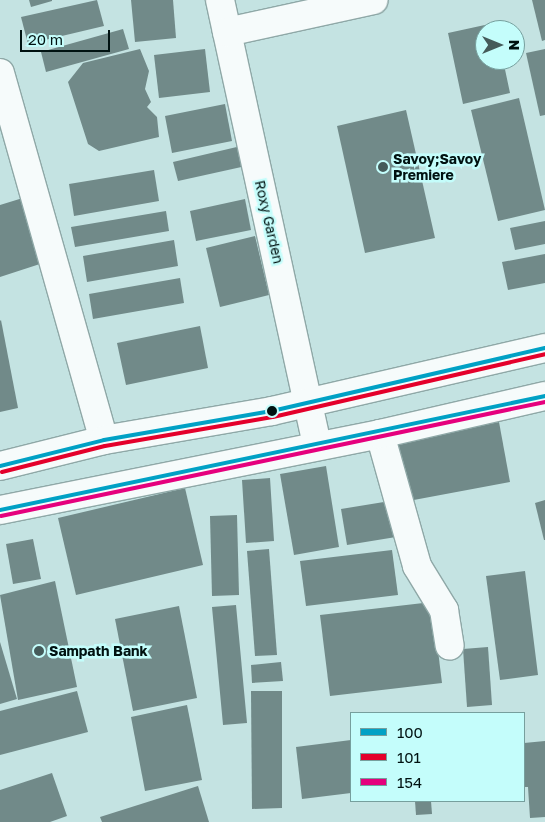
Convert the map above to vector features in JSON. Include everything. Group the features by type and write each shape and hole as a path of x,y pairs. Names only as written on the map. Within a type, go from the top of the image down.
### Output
{"main road":[{"name":"Roxy Garden","path":"220,0 310,402 317,445"},
{"path":"226,32 374,0"},
{"path":"0,73 104,440"},
{"path":"0,466 104,440 310,402 545,348"},
{"path":"0,510 317,445 380,434 545,396"},
{"path":"380,434 417,566 444,610 450,646"}],"building":[{"path":"29,0 52,0 52,1 31,7"},
{"path":"97,0 104,26 28,44 21,17"},
{"path":"131,0 173,0 176,38 135,42"},
{"path":"532,0 545,0 545,40 542,41"},
{"path":"475,27 475,70 505,70 510,93 463,104 448,33"},
{"path":"123,29 129,49 46,72 41,52"},
{"path":"140,49 149,71 145,89 151,102 147,107 157,117 159,137 99,151 88,144 68,82 83,63"},
{"path":"205,49 210,92 159,98 154,55"},
{"path":"545,49 545,115 540,116 526,53"},
{"path":"519,98 545,210 498,221 471,110"},
{"path":"225,104 232,141 172,153 165,116"},
{"name":"Savoy;Savoy Premiere","path":"406,110 435,238 365,253 337,126"},
{"path":"241,146 246,166 178,181 173,162"},
{"path":"154,170 159,201 74,216 69,184"},
{"path":"26,197 46,262 0,277 0,205"},
{"path":"245,199 251,230 196,241 190,211"},
{"path":"166,211 169,231 75,247 71,227"},
{"path":"545,221 545,244 515,250 510,228"},
{"path":"255,236 269,295 220,307 206,248"},
{"path":"174,240 178,266 87,282 83,256"},
{"path":"545,254 545,283 508,290 502,262"},
{"path":"180,278 184,303 93,319 89,294"},
{"path":"0,321 18,408 0,412"},
{"path":"200,326 208,368 126,385 117,343"},
{"path":"499,422 510,482 403,502 392,441"},
{"path":"326,466 339,547 294,555 280,474"},
{"path":"270,478 274,541 246,543 242,480"},
{"path":"185,488 203,565 76,595 58,518"},
{"path":"545,500 545,540 544,540 535,503"},
{"path":"390,501 396,537 347,545 341,509"},
{"path":"237,515 239,595 212,596 210,516"},
{"path":"33,539 41,579 13,584 6,544"},
{"path":"269,549 277,655 255,656 247,551"},
{"path":"392,550 398,595 306,606 300,561"},
{"path":"525,571 538,675 500,680 486,576"},
{"name":"Sampath Bank","path":"55,581 77,687 18,700 0,595"},
{"path":"432,602 442,683 330,696 320,615"},
{"path":"236,605 247,723 223,725 212,607"},
{"path":"179,606 197,698 133,711 115,619"},
{"path":"0,642 17,699 0,704"},
{"path":"488,647 492,705 467,707 463,649"},
{"path":"281,662 283,681 252,683 251,665"},
{"path":"77,691 88,732 0,755 0,711"},
{"path":"251,691 282,691 282,808 252,809"},
{"path":"187,705 202,780 145,791 131,717"},
{"path":"350,740 350,793 302,799 296,747"},
{"path":"545,741 545,817 530,818 528,787 525,787 525,743"},
{"path":"52,773 67,816 50,822 0,822 0,790"},
{"path":"198,786 209,822 102,822 100,817"},
{"path":"415,802 431,802 432,814 416,815"}],"transit line":[{"name":"100","path":"0,466 104,440 272,411 545,348"},
{"name":"101","path":"2,472 105,446 273,417 545,354"},
{"name":"100","path":"0,510 545,396"},
{"name":"154","path":"1,516 545,402"}],"place":[{"name":"Savoy;Savoy Premiere","path":"383,167"},
{"name":"Sampath Bank","path":"39,651"}]}
